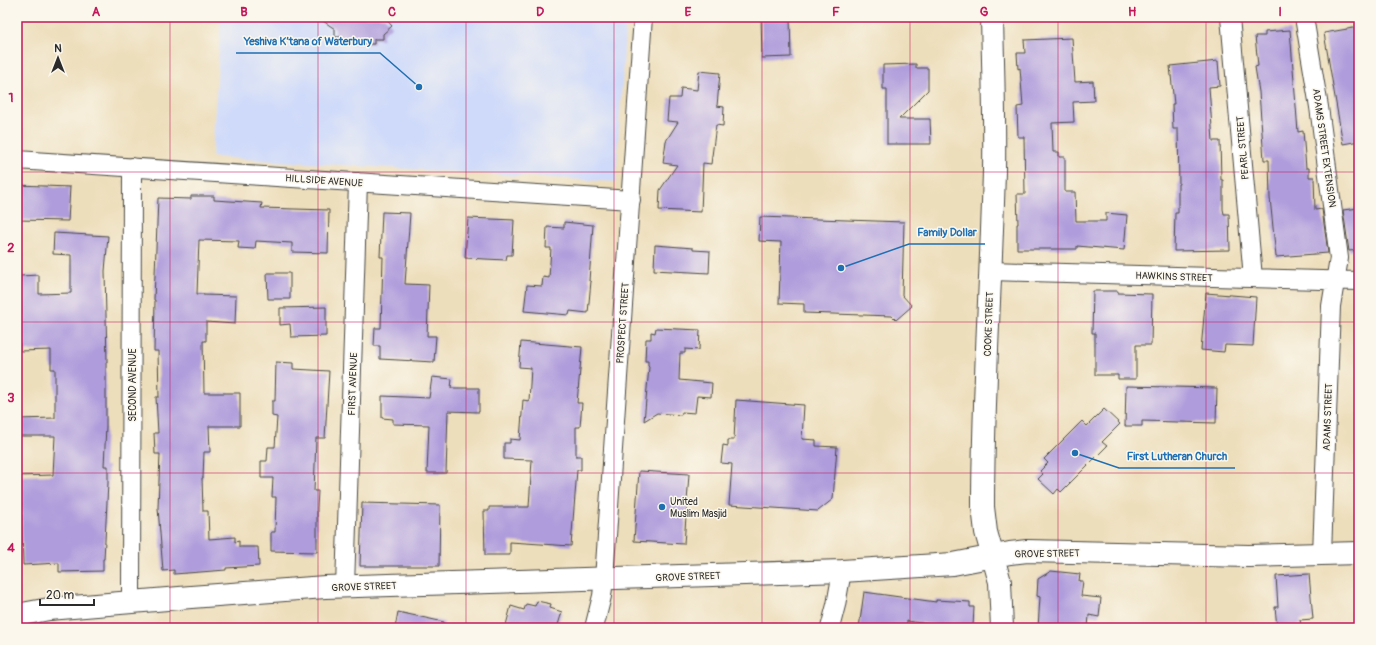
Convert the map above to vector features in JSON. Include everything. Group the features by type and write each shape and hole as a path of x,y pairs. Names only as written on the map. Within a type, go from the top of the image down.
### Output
{"main road":[{"name":"COOKE STREET","path":"992,17 994,134 983,507 986,532 1000,582 1002,628"},
{"name":"GROVE STREET","path":"17,616 49,609 345,587 842,571 953,564 1019,552 1048,551 1249,556 1359,553"}],"street":[{"name":"PROSPECT STREET","path":"594,628 602,596 604,578 644,17"},
{"name":"PEARL STREET","path":"1230,17 1253,278"},
{"name":"ADAMS STREET EXTENSION","path":"1304,17 1319,107 1338,251 1339,264 1336,280"},
{"name":"HILLSIDE AVENUE","path":"17,160 631,200"},
{"name":"SECOND AVENUE","path":"131,602 132,167"},
{"name":"FIRST AVENUE","path":"345,587 358,182"},
{"name":"HAWKINS STREET","path":"990,271 1359,281"},
{"name":"ADAMS STREET","path":"1322,554 1331,306 1336,280"},
{"path":"830,628 842,571"}],"shaded area":[{"path":"221,17 626,17 616,182 212,157"}],"building":[{"path":"317,17 384,17 392,26 383,34 383,39 374,39 374,44 342,44 342,37 335,37 335,29"},
{"path":"761,17 790,17 791,57 762,58"},
{"path":"1359,27 1359,141 1343,144 1324,33"},
{"path":"1290,30 1298,132 1303,131 1306,168 1309,168 1309,177 1314,177 1315,210 1322,209 1328,253 1276,257 1270,198 1269,160 1264,160 1259,92 1255,67 1258,66 1255,36 1265,36 1265,32"},
{"path":"1072,38 1075,82 1093,81 1094,101 1073,102 1074,122 1052,123 1053,152 1059,152 1059,157 1065,157 1065,192 1075,192 1076,221 1106,221 1106,213 1127,215 1124,250 1077,246 1077,249 1017,249 1017,194 1025,194 1024,137 1018,137 1017,107 1023,106 1020,68 1018,69 1017,53 1025,53 1024,40"},
{"path":"1218,61 1220,86 1209,87 1213,141 1220,141 1221,180 1223,180 1223,209 1224,214 1229,214 1230,250 1174,251 1175,213 1178,213 1179,184 1178,129 1173,129 1172,104 1174,104 1170,66"},
{"path":"916,64 916,68 928,68 928,90 899,119 930,119 931,144 887,144 887,89 883,89 883,65"},
{"path":"699,71 720,73 717,106 724,107 723,126 716,125 711,164 703,163 701,212 659,210 660,190 677,165 663,163 666,141 678,122 667,121 669,98 680,98 681,88 697,90"},
{"path":"17,185 70,187 68,221 17,220"},
{"path":"191,196 214,196 214,200 262,203 261,208 329,210 328,253 292,252 292,243 256,241 255,249 238,248 239,241 199,240 197,294 236,296 235,324 206,322 206,341 203,341 204,393 240,393 240,426 209,426 210,452 204,452 202,478 203,511 208,511 209,539 235,537 235,542 239,541 239,547 258,547 259,566 174,574 174,570 163,571 158,508 160,454 155,454 154,433 158,433 156,397 159,397 158,351 154,351 154,300 158,198 191,199"},
{"path":"1359,208 1359,250 1349,251 1343,210"},
{"path":"382,212 410,213 405,284 429,285 427,336 436,336 434,362 380,359 380,346 374,346 375,328 381,328 383,257 380,257"},
{"path":"760,217 904,222 902,295 912,306 896,320 892,316 804,313 804,304 779,303 781,242 759,241"},
{"path":"468,218 514,220 512,255 507,255 506,260 465,258"},
{"path":"564,222 593,225 588,313 570,311 569,315 524,311 527,285 542,286 543,277 549,278 551,248 546,248 547,227 564,228"},
{"path":"54,233 108,236 105,271 107,362 104,466 108,466 108,483 103,571 59,572 59,563 23,565 21,503 17,503 17,476 53,475 55,436 17,436 17,419 55,418 55,369 51,369 51,350 20,351 19,333 17,333 17,314 21,314 20,276 39,275 39,294 71,293 71,255 53,254"},
{"path":"655,245 710,251 709,273 654,270"},
{"path":"267,273 290,273 290,299 268,299"},
{"path":"1093,291 1118,291 1118,293 1152,294 1151,345 1136,345 1136,379 1118,379 1118,375 1095,375 1095,333 1092,333"},
{"path":"1206,293 1256,297 1253,346 1225,345 1224,352 1201,350"},
{"path":"326,307 326,336 291,337 290,324 280,325 280,308"},
{"path":"656,328 700,330 699,350 685,349 685,353 680,353 679,380 712,383 711,397 697,396 695,413 682,412 681,415 657,413 644,421 649,367 648,361 645,361 646,339 651,339 651,332 655,333"},
{"path":"521,342 582,347 577,403 582,403 580,427 576,427 576,456 581,456 581,470 577,470 571,546 510,542 510,555 485,555 484,511 489,511 489,507 529,507 532,460 504,459 504,443 510,443 510,439 520,440 523,400 529,401 531,368 519,367"},
{"path":"276,362 293,363 293,369 329,371 325,438 316,438 314,491 318,491 317,552 271,551 271,532 275,532 276,497 272,497 273,478 261,478 261,461 267,461 268,447 275,447 277,417 272,416 272,401 275,401"},
{"path":"432,377 452,379 451,388 479,388 479,412 448,411 446,473 427,473 429,425 393,424 393,419 382,418 382,396 429,398"},
{"path":"1126,386 1217,388 1216,423 1142,421 1142,426 1125,426"},
{"path":"736,400 804,405 802,439 816,440 816,446 837,447 833,499 818,511 729,505 732,464 721,463 723,445 728,446 728,440 734,440"},
{"path":"1104,409 1120,424 1102,442 1107,446 1061,492 1058,489 1054,494 1038,479 1043,474 1040,471 1048,463 1044,459 1082,421 1087,426"},
{"name":"United Muslim Masjid","path":"639,471 689,474 684,544 634,541"},
{"path":"362,503 440,505 439,566 360,566"},
{"path":"1051,571 1080,574 1079,581 1083,581 1081,596 1101,598 1099,617 1089,615 1088,628 1038,628 1040,597 1037,596 1038,579"},
{"path":"1309,574 1313,619 1300,620 1301,625 1277,627 1275,607 1278,607 1276,576"},
{"path":"864,592 936,602 936,600 970,602 970,607 974,607 973,627 935,628 935,625 907,621 906,628 859,628"},
{"path":"537,601 551,604 550,608 562,612 557,628 516,628 506,625 511,606 524,610 526,604 535,606"},
{"path":"398,612 444,622 444,628 395,628"}],"place":[{"name":"Yeshiva K’tana of Waterbury","path":"419,87"},
{"name":"Family Dollar","path":"841,268"},
{"name":"First Lutheran Church","path":"1075,453"},
{"name":"United Muslim Masjid","path":"662,507"}]}
